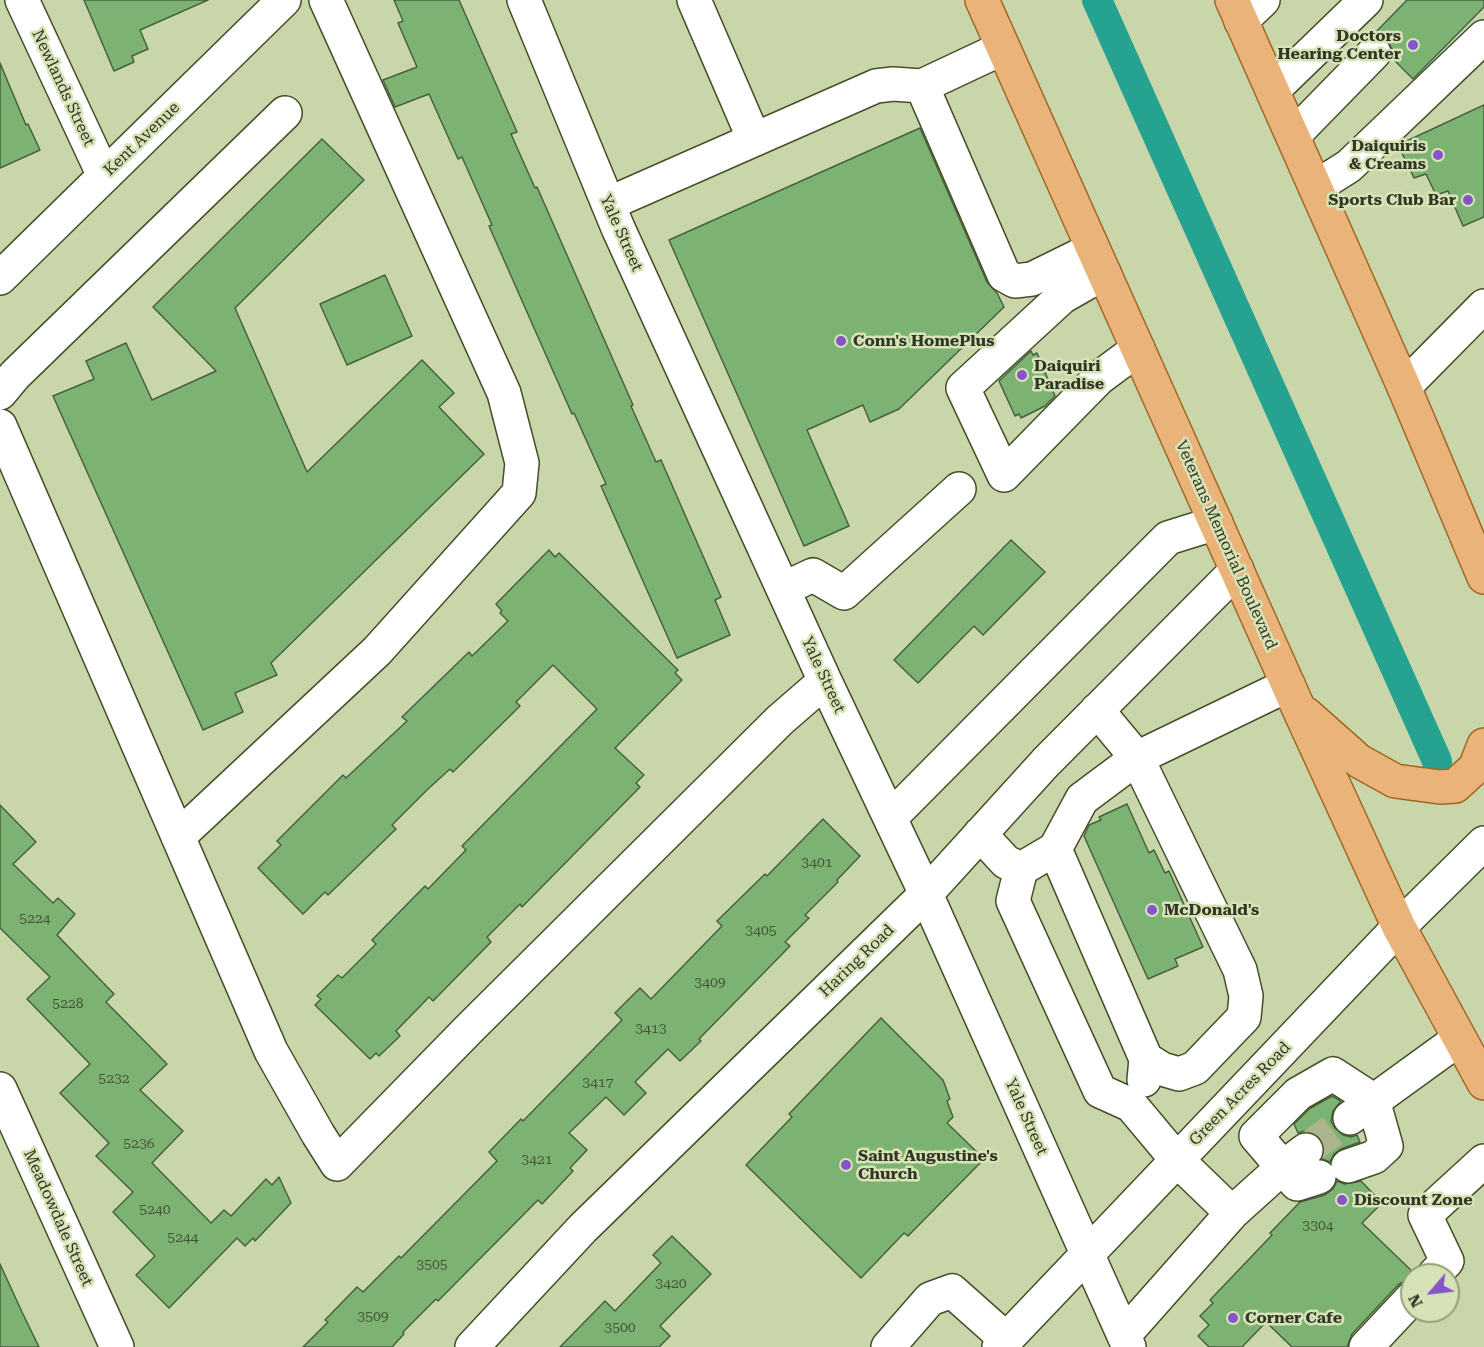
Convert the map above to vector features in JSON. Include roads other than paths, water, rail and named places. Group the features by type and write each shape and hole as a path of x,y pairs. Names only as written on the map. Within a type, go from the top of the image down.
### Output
{"main road":[{"name":"Veterans Memorial Boulevard","path":"982,0 1293,696 1399,927 1484,1083"},
{"path":"1245,7 1273,90 1404,387 1484,577"},
{"path":"1293,696 1359,761 1395,781 1440,787 1455,786 1475,768 1484,745"}],"street":[{"name":"Newlands Street","path":"22,0 104,176"},
{"name":"Kent Avenue","path":"0,278 284,0"},
{"path":"178,837 377,651 519,493 522,463 504,393 326,0"},
{"name":"Yale Street","path":"524,0 608,204 825,681 926,894 1126,1341"},
{"path":"694,0 754,139"},
{"path":"1273,90 1366,0"},
{"path":"1316,187 1349,166 1484,37"},
{"path":"608,204 876,86 893,84 922,87 1004,48"},
{"path":"1293,136 1374,53"},
{"path":"922,87 1004,276 1015,281 1032,279 1099,261"},
{"path":"0,393 285,113"},
{"path":"1099,261 963,388 1004,475 1099,378 1138,349"},
{"path":"1404,387 1484,306"},
{"path":"0,426 272,1051 337,1164 469,1029 780,720 825,681"},
{"path":"783,589 813,575 844,593 959,489"},
{"path":"890,818 1168,538 1216,523"},
{"name":"Haring Road","path":"472,1347 583,1228 926,894 1046,762 1237,570"},
{"path":"1232,1213 1177,1160 1131,1105 1100,1091 1013,901 1021,869 1055,849 1082,799 1137,758 1293,696"},
{"path":"1097,710 1137,758 1240,970 1246,996 1244,1017 1195,1068 1179,1074 1162,1069 1146,1059"},
{"path":"980,834 1006,862 1021,869"},
{"name":"Green Acres Road","path":"1003,1343 1399,927 1484,843"},
{"path":"1055,849 1146,1059 1144,1082 1131,1105"},
{"path":"1361,1109 1459,1039"},
{"path":"1126,1341 1232,1213 1314,1165 1374,1157 1386,1146 1361,1109 1333,1074 1298,1094 1256,1136"},
{"name":"Meadowdale Street","path":"0,1089 117,1347"},
{"path":"1227,1106 1256,1136 1314,1165"},
{"path":"1445,1263 1447,1261 1425,1215 1484,1161"},
{"path":"888,1347 930,1299 952,1291 1003,1343"},
{"path":"1366,1347 1400,1311"}],"waterway":[{"path":"1097,0 1437,761"}],"tunnel":[{"path":"1306,1150 1350,1118"}],"place":[{"name":"Doctors Hearing Center","path":"1413,45"},
{"name":"Daiquiris & Creams","path":"1438,155"},
{"name":"Sports Club Bar","path":"1468,200"},
{"name":"Conn's HomePlus","path":"841,341"},
{"name":"Daiquiri Paradise","path":"1022,375"},
{"name":"McDonald's","path":"1152,910"},
{"name":"Saint Augustine's Church","path":"846,1165"},
{"name":"Discount Zone","path":"1342,1200"},
{"name":"Corner Cafe","path":"1233,1318"}]}
